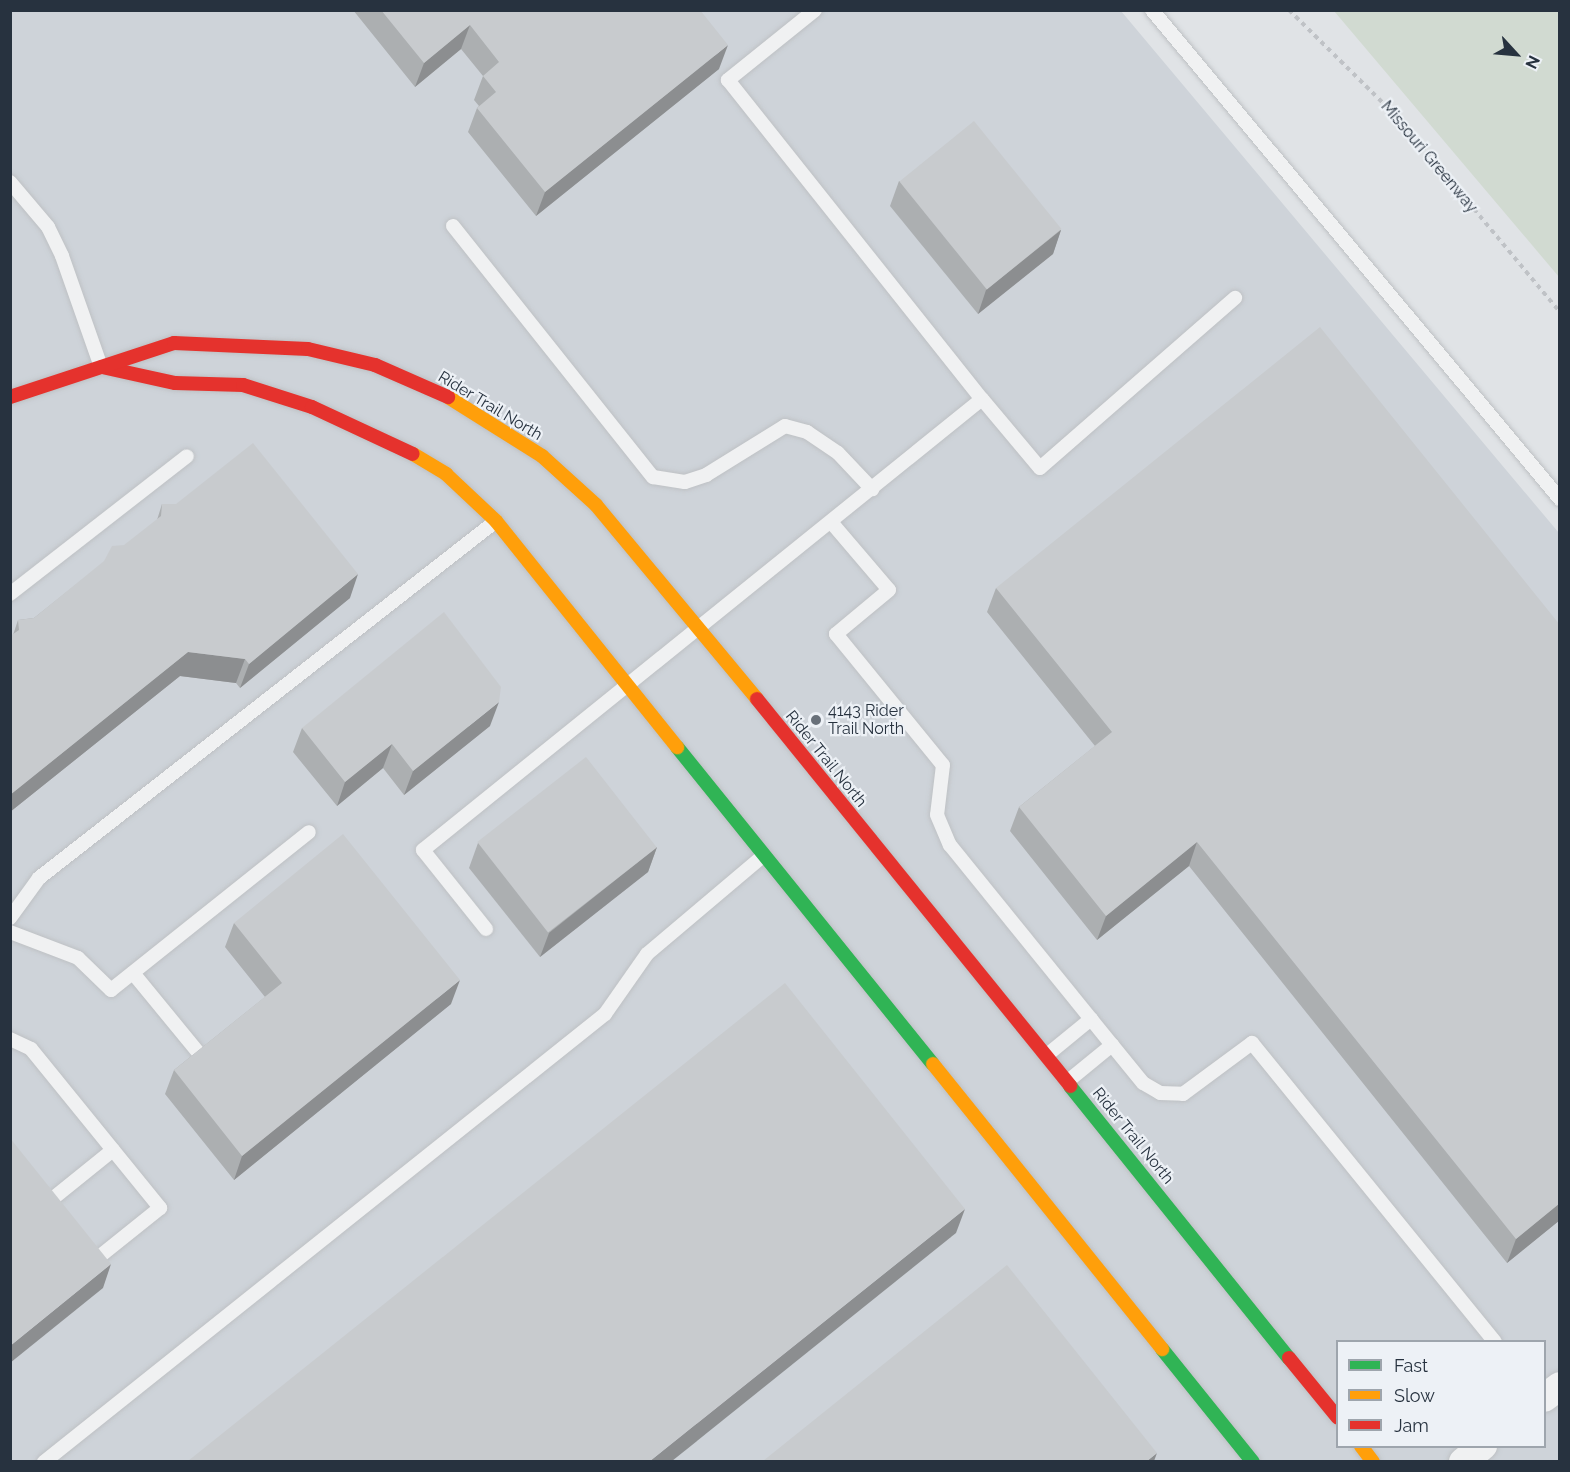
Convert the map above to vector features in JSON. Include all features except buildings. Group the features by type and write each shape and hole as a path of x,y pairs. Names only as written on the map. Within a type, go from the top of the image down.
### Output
{"street":[{"name":"Rider Trail North","path":"10,397 174,343 308,349 375,365 438,391 542,456 596,505 1047,1055 1336,1416"},
{"path":"101,367 153,379 243,385 312,407 386,438 446,474 496,521 630,684 1253,1461"},
{"path":"1546,1397 1560,1386"},
{"path":"1363,1448 1373,1461"},
{"path":"1463,1461 1480,1448"}],"lane":[{"path":"815,10 728,80 982,399 1040,468 1235,298"},
{"path":"1152,10 1560,499"},
{"path":"10,182 48,227 63,256 101,367"},
{"path":"453,226 653,477 685,482 706,475 785,426 807,432 838,453 872,489"},
{"path":"486,929 423,850 699,630 982,399"},
{"path":"10,594 187,456"},
{"path":"10,918 39,878 496,521"},
{"path":"831,522 890,590 836,634 943,765 937,815 950,845 1090,1019 1143,1083 1160,1093 1183,1094 1252,1043 1494,1340"},
{"path":"10,932 78,958 111,990 309,832"},
{"path":"44,1461 605,1014 647,954 766,853"},
{"path":"133,973 198,1052"},
{"path":"1047,1055 1090,1019"},
{"path":"10,1040 31,1049 160,1208 100,1256"},
{"path":"1068,1081 1112,1045"},
{"path":"46,1204 113,1150"}],"path":[{"name":"Missouri Greenway","path":"1289,10 1399,119 1560,312"}],"shaded area":[{"path":"10,11 1121,11 1559,533 1559,1461 11,1461"},
{"path":"1334,11 1559,11 1559,277"}],"traffic: fast":[{"path":"677,747 933,1064"},
{"path":"1070,1086 1289,1358"},
{"path":"1162,1349 1253,1462"}],"traffic: slow":[{"path":"448,397 542,456 596,505 757,699"},
{"path":"413,454 446,474 496,521 677,747"},
{"path":"933,1064 1162,1349"},
{"path":"1362,1448 1373,1462"}],"traffic: jam":[{"path":"10,397 174,343 308,349 375,365 448,397"},
{"path":"102,367 175,383 243,385 312,407 413,454"},
{"path":"757,699 1070,1086"},
{"path":"1289,1358 1336,1416"}],"place":[{"name":"4143 Rider Trail North","path":"816,720"}]}
